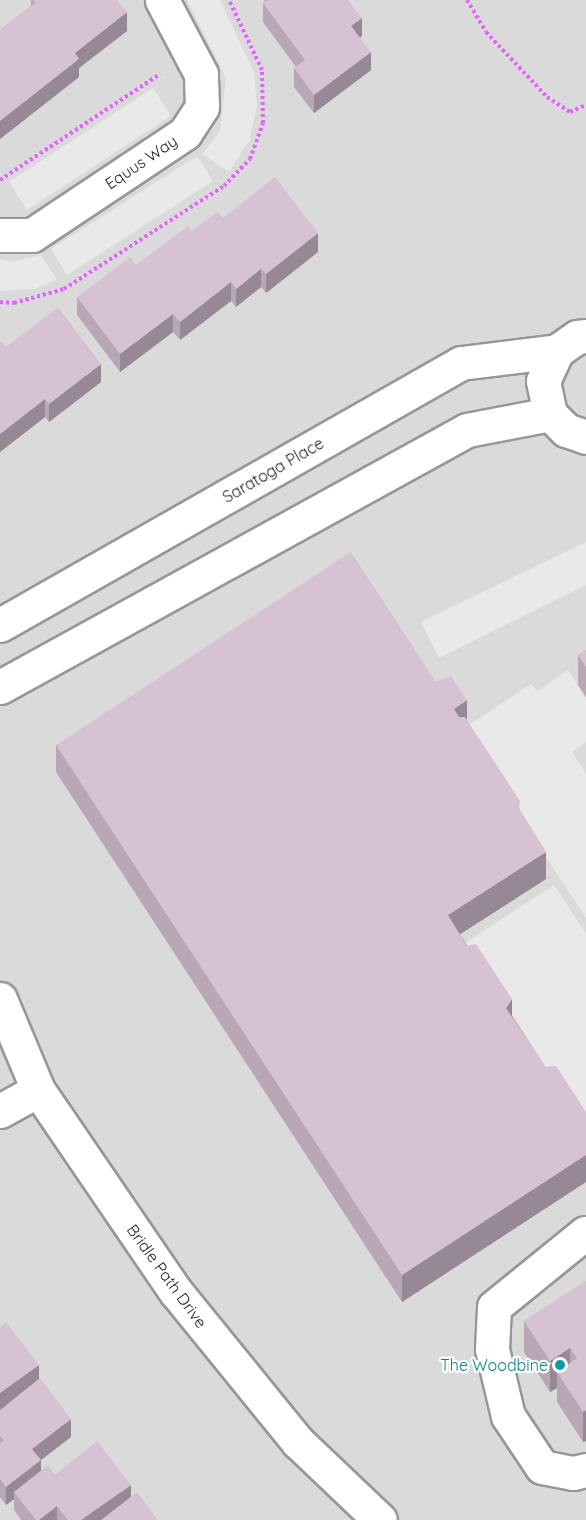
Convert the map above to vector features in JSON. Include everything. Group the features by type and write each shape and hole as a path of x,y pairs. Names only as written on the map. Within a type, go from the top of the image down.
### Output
{"street":[{"name":"Equus Way","path":"0,234 32,235 185,133 202,107 201,74 162,0"},
{"path":"586,336 577,337 557,351 547,365 543,381 550,414 566,430 586,438"},
{"name":"Saratoga Place","path":"0,625 461,363 557,351"},
{"path":"0,687 467,430 550,414"},
{"name":"Bridle Path Drive","path":"0,999 38,1090 176,1292 298,1442 380,1520"},
{"path":"0,1111 38,1090"},
{"path":"585,1233 494,1306 492,1349 508,1416 542,1467 573,1473 586,1470"}],"path":[{"path":"467,0 486,32 547,97 570,112 586,105"},
{"path":"0,180 166,70"}],"shaded area":[{"path":"0,0 586,0 586,1520 0,1520"},
{"path":"187,0 220,0 254,72 257,107 249,141 229,172 202,154 220,131 226,78"},
{"path":"153,88 171,116 27,210 9,182"},
{"path":"197,156 213,181 67,275 51,249"},
{"path":"41,255 57,280 34,289 0,291 0,259 12,262"},
{"path":"586,542 586,585 439,658 421,622"},
{"path":"568,670 586,699 586,742 572,752 586,774 586,918 462,730 531,684 537,691"},
{"path":"554,885 586,934 586,1128 465,943"}],"building":[{"path":"33,0 117,0 127,12 75,53 79,59 0,121 0,30 35,3"},
{"path":"268,0 348,0 362,18 351,26 371,52 314,95 294,68 305,60 263,3"},
{"path":"275,177 318,233 266,274 261,269 236,289 231,282 180,322 173,314 120,354 77,297 130,257 136,265 188,226 191,231 218,212 223,218"},
{"path":"58,307 101,364 49,404 45,399 0,434 0,343 2,342 6,347"},
{"path":"351,552 436,682 451,676 467,700 454,709 459,717 465,717 520,801 519,808 546,852 448,915 467,946 476,944 512,999 506,1008 545,1067 556,1066 586,1112 586,1155 402,1275 56,745"},
{"path":"586,650 586,667 578,655"},
{"path":"586,1281 586,1410 583,1412 557,1372 577,1358 570,1348 550,1361 524,1321"},
{"path":"6,1322 39,1365 0,1393 0,1327"},
{"path":"40,1378 71,1419 32,1449 41,1460 6,1487 0,1479 0,1443 4,1441 0,1436 0,1410"},
{"path":"97,1441 131,1485 81,1520 68,1520 57,1506 36,1520 14,1492 48,1465 55,1475"},
{"path":"137,1492 158,1520 101,1520"}],"place":[{"name":"The Woodbine","path":"560,1365"}]}
